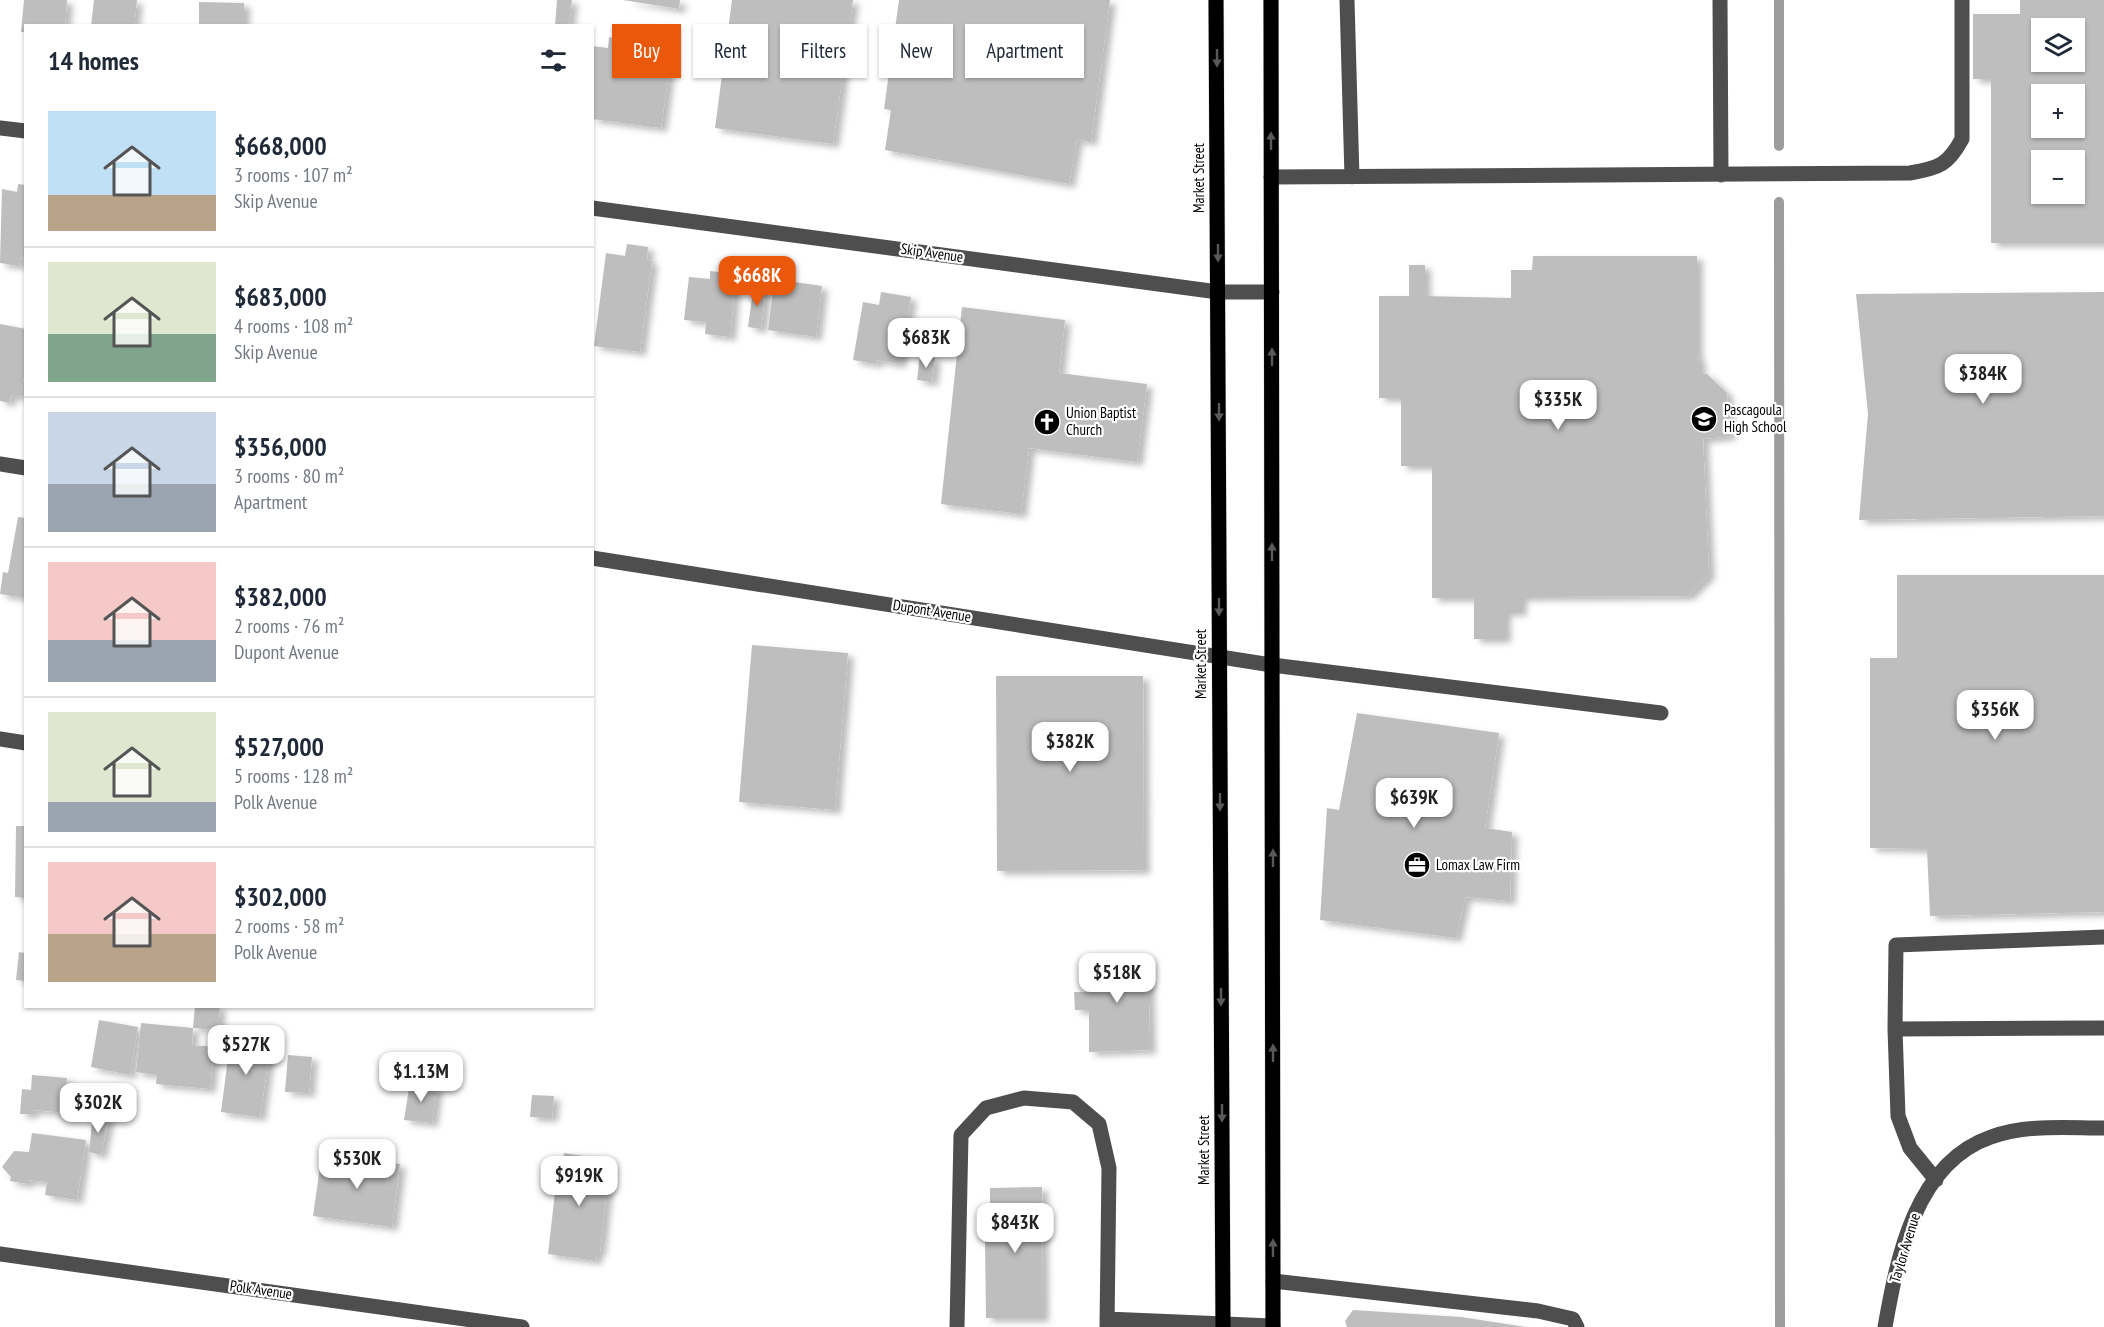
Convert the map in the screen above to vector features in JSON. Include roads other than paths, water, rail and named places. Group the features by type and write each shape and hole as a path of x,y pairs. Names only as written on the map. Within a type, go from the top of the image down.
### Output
{"main road":[{"name":"Market Street","path":"1216,0 1223,1326"},
{"path":"1271,0 1274,1327"}],"street":[{"path":"1347,0 1352,177"},
{"path":"1720,0 1721,175"},
{"path":"1272,177 1910,173 1935,168 1951,159 1962,139 1962,0"},
{"path":"0,128 24,131"},
{"name":"Skip Avenue","path":"594,208 1218,292 1272,292"},
{"path":"0,464 24,468"},
{"name":"Dupont Avenue","path":"594,558 1272,665 1661,713"},
{"path":"0,739 24,743"},
{"path":"1936,1180 1910,1148 1898,1116 1895,1029 1896,945 2104,937"},
{"path":"1895,1029 2104,1028"},
{"path":"957,1327 960,1135 986,1108 1024,1098 1073,1102 1099,1124 1109,1168 1107,1323 1274,1327"},
{"name":"Taylor Avenue","path":"1885,1327 1894,1276 1914,1214 1936,1180 1956,1159 1990,1137 2041,1127 2104,1128"},
{"name":"Polk Avenue","path":"0,1254 522,1327"},
{"path":"1274,1281 1538,1311 1573,1320 1577,1327"}],"waterway":[{"path":"1779,0 1779,146"},
{"path":"1779,202 1780,1327"}],"place":[{"name":"Pascagoula High School","path":"1704,419"},
{"name":"Union Baptist Church","path":"1047,422"},
{"name":"Lomax Law Firm","path":"1417,865"}]}
